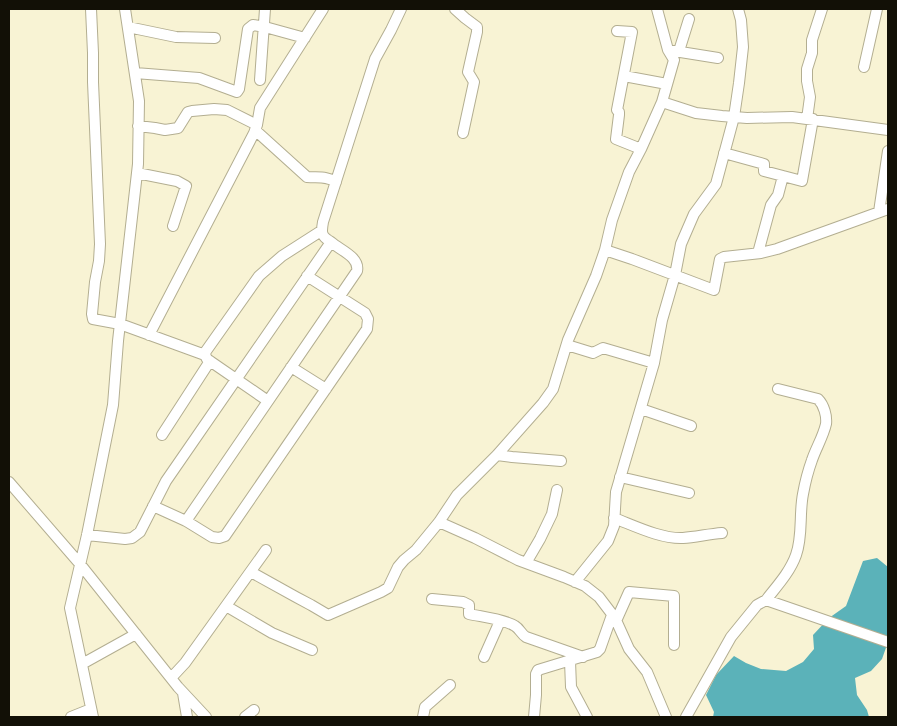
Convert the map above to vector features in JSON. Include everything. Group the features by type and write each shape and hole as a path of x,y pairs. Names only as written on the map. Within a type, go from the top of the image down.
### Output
{"street":[{"path":"91,9 100,244 92,314 93,320 120,324 208,358 236,380 268,401"},
{"path":"72,717 92,713 70,608 113,405 136,173 139,101 125,9"},
{"path":"260,80 265,9"},
{"path":"149,335 256,128 260,108 323,9"},
{"path":"186,521 358,271 356,261 324,238 321,231 322,222 375,59 401,9"},
{"path":"455,9 477,27 468,72 474,82 463,132"},
{"path":"251,572 328,615 388,588 398,568 439,522 457,494 497,455 543,404 553,389 567,345 596,276 605,250 614,212 629,172 662,102 674,60 674,50 657,9"},
{"path":"575,582 608,541 614,526 616,492 654,363 662,320 675,275 681,244 694,214 716,184 734,117 740,83 743,47 741,20 738,9"},
{"path":"724,153 764,164 764,171 802,181 810,119 810,97 807,81 808,68 812,53 812,40 822,9"},
{"path":"864,67 877,9"},
{"path":"674,50 689,19"},
{"path":"134,73 199,78 237,92 239,90 248,29 253,25 305,38"},
{"path":"128,28 176,37 214,38"},
{"path":"617,32 632,32 617,110 620,115 616,138 641,149"},
{"path":"674,50 718,58"},
{"path":"624,76 667,84"},
{"path":"662,102 696,113 734,117 792,117 888,130"},
{"path":"138,126 165,130 178,128 188,112 192,110 214,108 227,110 256,128 307,177 322,177 336,182"},
{"path":"605,250 714,290 720,259 724,257 758,254 777,249 884,210 888,151"},
{"path":"136,173 177,181 186,186 173,226"},
{"path":"758,254 771,205 778,195 783,176"},
{"path":"162,435 208,358 206,351 260,276 282,256 321,231"},
{"path":"86,535 125,539 132,538 140,532 166,481 331,242"},
{"path":"153,506 186,521 212,537 219,538 225,536 367,329 368,319 365,313 307,276"},
{"path":"567,345 593,352 603,348 654,363"},
{"path":"291,368 326,390"},
{"path":"686,717 731,637 757,605 766,600 786,576 796,556 799,545 802,495 812,460 826,423 822,403 818,399 778,389"},
{"path":"641,409 691,426"},
{"path":"497,455 561,461"},
{"path":"620,477 689,493"},
{"path":"9,482 80,564 183,692 206,717"},
{"path":"526,563 552,514 557,490"},
{"path":"614,518 667,536 682,538 722,533"},
{"path":"439,522 526,563 585,586 599,598 614,618 629,649 646,672 666,717"},
{"path":"172,678 185,663 266,550"},
{"path":"534,717 536,674 538,670 597,652 629,592 674,596 674,645"},
{"path":"432,599 464,602 469,605 469,614 517,627 526,637 583,657"},
{"path":"766,600 888,642"},
{"path":"226,606 272,633 312,650"},
{"path":"484,657 500,621"},
{"path":"82,664 136,634"},
{"path":"570,661 571,687 586,717"},
{"path":"423,717 425,708 450,685"},
{"path":"183,692 187,717"},
{"path":"245,717 254,710"}],"water":[{"path":"877,558 888,567 888,642 882,659 871,671 855,678 857,695 867,710 869,717 713,717 714,712 706,695 716,675 734,656 761,669 786,671 803,662 814,649 813,635 829,618 846,606 863,561"}]}
